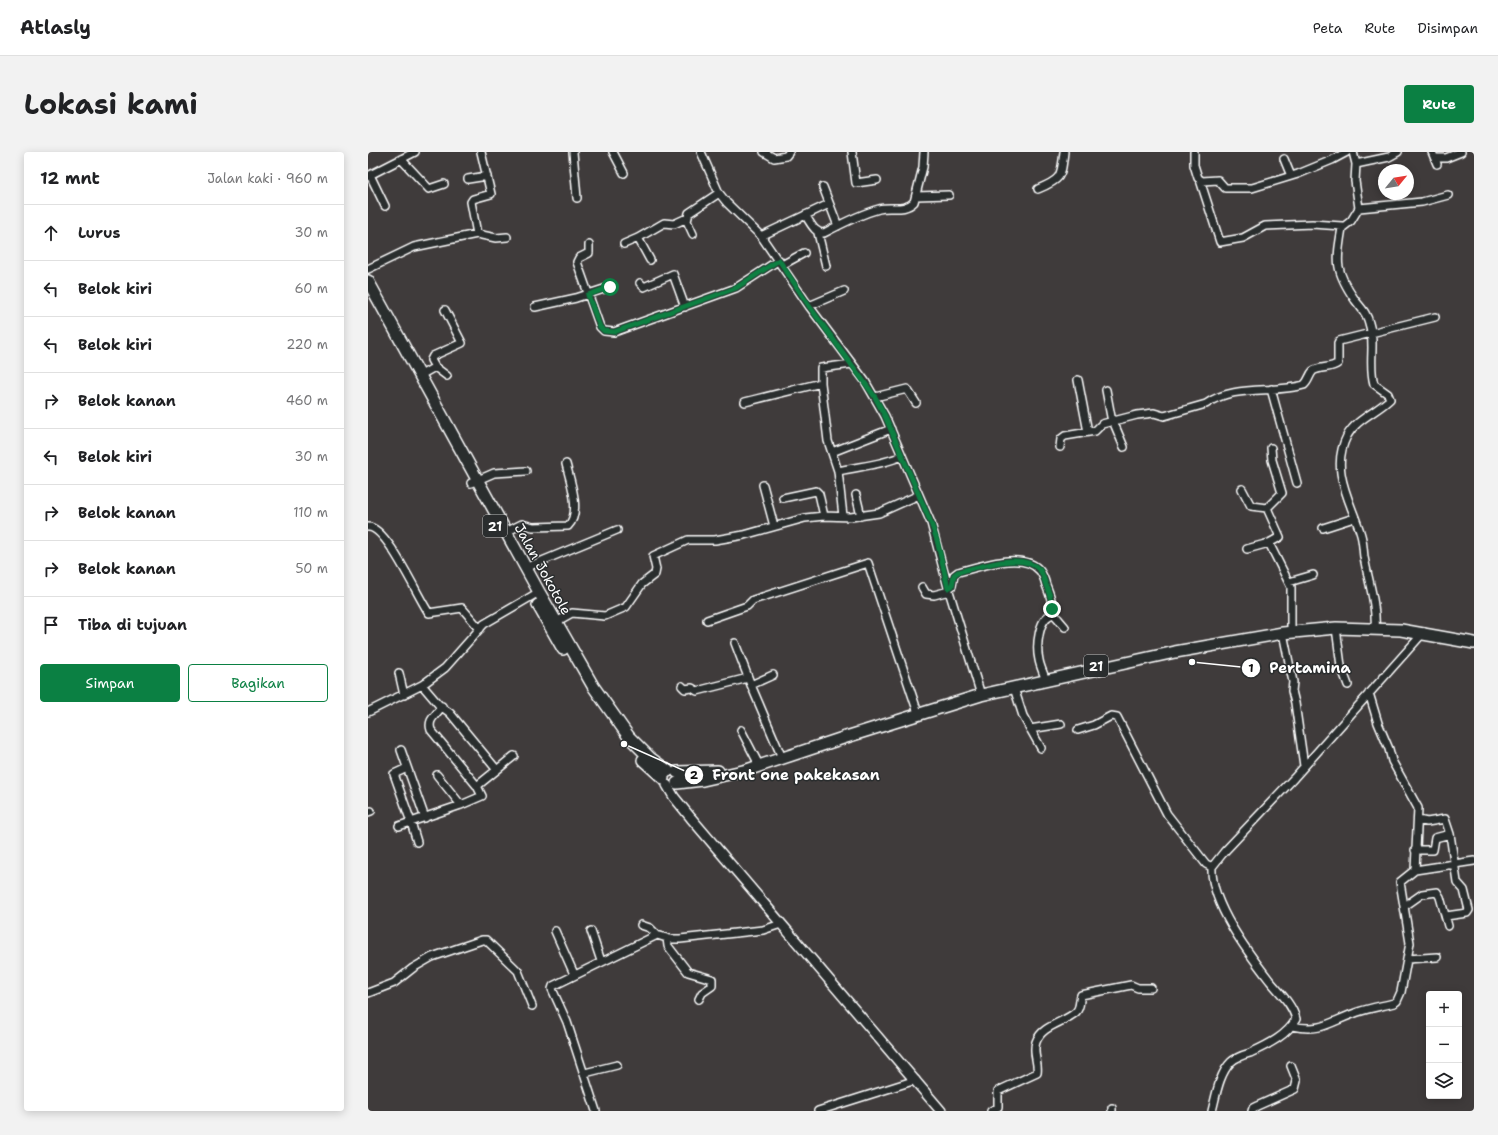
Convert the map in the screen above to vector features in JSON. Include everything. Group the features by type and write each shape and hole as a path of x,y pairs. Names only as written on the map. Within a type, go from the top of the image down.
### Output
{"highway":[{"name":"Jalan Jokotole","path":"368,281 474,481"},
{"name":"Jalan Jokotole","path":"368,294 492,513 536,594 573,667 604,714 629,745 655,772 671,779"},
{"name":"Jalan Jokotole","path":"492,513 506,532 525,568 536,594 556,622 593,686 616,721 643,752 671,779"},
{"name":"21","path":"671,779 703,780 747,770 917,710 1174,648 1335,623 1375,626 1474,640"},
{"name":"21","path":"671,779 727,769 827,741 980,694 1014,688 1175,652 1287,631 1375,626"},
{"name":"21","path":"1424,632 1474,643"}],"main road":[{"path":"671,779 679,804 941,1111"}],"street":[{"path":"385,206 369,176 415,152"},
{"path":"477,234 471,202 473,199 491,194 481,152"},
{"path":"573,152 577,198"},
{"path":"613,152 624,173"},
{"path":"701,152 719,193 727,203 761,236 809,306 875,397 891,429 937,540 948,590 980,694"},
{"path":"764,152 774,158 786,156 789,152"},
{"path":"852,152 856,182 877,180"},
{"path":"818,233 824,232 881,209 905,208 914,202 923,168 924,152"},
{"path":"1038,188 1059,179 1064,152"},
{"path":"1194,152 1195,170 1200,180 1220,242 1243,238 1265,226 1312,224 1342,226 1351,221 1359,208 1355,181 1356,164 1354,152"},
{"path":"1200,180 1218,180 1225,188 1230,189 1252,188 1291,176 1332,160 1347,152"},
{"path":"1356,164 1389,157 1398,152"},
{"path":"1435,158 1446,158 1461,152"},
{"path":"401,159 429,189 444,184"},
{"path":"1284,159 1291,176"},
{"path":"468,179 487,176"},
{"path":"823,187 838,226"},
{"path":"624,244 664,223 677,223 687,218 689,213 719,193"},
{"path":"916,196 949,194"},
{"path":"1359,208 1422,202 1448,195"},
{"path":"761,236 829,204"},
{"path":"805,215 818,233 826,266"},
{"path":"687,218 692,234"},
{"path":"1342,226 1338,266 1342,280 1366,315 1372,332 1372,378 1376,387 1386,391 1390,399 1352,429 1344,444 1341,458 1341,481 1363,542 1375,626"},
{"path":"368,269 410,248 477,234 496,238 507,237"},
{"path":"638,238 650,260"},
{"path":"589,245 588,254 577,260 600,327 607,332 614,332 736,288 780,262 804,253"},
{"path":"640,283 644,287 673,274 685,307"},
{"path":"534,307 588,295 610,287"},
{"path":"809,306 844,291"},
{"path":"445,310 462,343 432,356 431,360 435,367 447,376"},
{"path":"1060,447 1061,439 1065,436 1095,431 1102,424 1150,413 1164,416 1206,404 1210,401 1231,394 1304,385 1311,373 1315,370 1338,363 1339,341 1435,317"},
{"path":"843,516 838,471 828,441 821,383 821,368 852,364"},
{"path":"419,376 435,367"},
{"path":"1078,380 1088,432"},
{"path":"745,402 821,383"},
{"path":"875,397 907,389 916,403"},
{"path":"1271,389 1297,483"},
{"path":"1106,390 1112,422 1124,447"},
{"path":"832,452 891,429"},
{"path":"1267,508 1282,493 1272,460 1271,448"},
{"path":"838,471 862,465 882,463 902,456"},
{"path":"506,532 522,524 533,527 568,526 571,523 574,504 566,464"},
{"path":"474,481 494,473 526,471"},
{"path":"763,485 774,526"},
{"path":"1242,490 1251,506 1267,508"},
{"path":"782,498 816,491 824,516"},
{"path":"856,495 861,516"},
{"path":"556,622 572,613 605,616 626,606 642,584 655,574 656,569 653,556 684,541 715,540 752,534 774,526 805,518 824,516 861,516 879,513 919,495"},
{"path":"1247,549 1269,543 1280,537 1267,508"},
{"path":"1323,528 1354,518"},
{"path":"368,527 376,530 405,566 428,612 432,614 462,608 480,629"},
{"path":"525,568 617,530"},
{"path":"1269,543 1291,587 1287,631 1293,682 1293,699 1304,766"},
{"path":"922,587 926,594 934,595 948,590 952,586 954,575 958,572 1002,561 1018,561 1036,567 1041,572 1050,596 1052,609 1050,614 1042,622 1040,629 1039,660 1045,678"},
{"path":"707,620 746,606 753,600 868,563 917,710"},
{"path":"1289,582 1313,575"},
{"path":"368,712 422,685 446,668 480,629 497,616 536,594"},
{"path":"1050,614 1057,615 1065,627"},
{"path":"1336,628 1341,666 1348,685"},
{"path":"1212,1111 1220,1083 1229,1064 1236,1058 1283,1035 1292,1026 1296,1019 1293,1011 1256,962 1223,911 1214,882 1212,867 1424,632"},
{"path":"735,642 780,753"},
{"path":"400,673 404,695"},
{"path":"682,686 685,689 692,688 697,691 773,676"},
{"path":"422,685 450,713 497,770"},
{"path":"1014,688 1023,716 1041,748"},
{"path":"1369,693 1378,723 1389,748 1398,776 1418,808 1415,870"},
{"path":"399,826 461,805 482,796 477,786 431,730 429,724 430,721 442,706"},
{"path":"1078,730 1094,726 1111,716 1117,717 1168,814 1206,864 1212,867"},
{"path":"1030,729 1061,724"},
{"path":"741,730 756,761"},
{"path":"401,750 425,818"},
{"path":"477,786 514,756"},
{"path":"407,768 394,774 411,822 416,842"},
{"path":"437,775 461,805"},
{"path":"1418,820 1427,822 1445,819 1450,834 1457,882 1464,890 1469,911 1446,916"},
{"path":"1415,850 1433,850 1435,838 1450,834"},
{"path":"1292,1026 1306,1029 1320,1028 1357,1012 1397,1001 1401,992 1410,943 1400,882 1415,870 1474,861"},
{"path":"1405,906 1422,894 1436,892 1440,897 1448,926"},
{"path":"641,925 650,928 657,935 667,938 680,939 714,934 733,934 763,930 781,924"},
{"path":"555,931 574,974"},
{"path":"590,931 602,961"},
{"path":"596,1111 585,1073 567,1022 552,989 555,984 574,974 657,935"},
{"path":"667,938 668,946 688,972 712,979 714,984 702,993 699,999"},
{"path":"368,993 394,983 413,968 432,957 482,940 486,940 518,971 532,1006"},
{"path":"1407,958 1436,957"},
{"path":"991,1111 998,1107 998,1091 1036,1073 1034,1051 1036,1041 1052,1026 1076,1012 1079,1008 1081,995 1131,985 1138,988 1151,988"},
{"path":"585,1073 617,1065"},
{"path":"1252,1111 1253,1108 1257,1106 1295,1090 1297,1081 1291,1066"},
{"path":"818,1111 916,1080"}],"place":[{"name":"Pertamina","path":"1192,662"},
{"name":"Front one pakekasan","path":"624,744"}],"route":[{"path":"610,287 588,295 600,327 604,331 614,332 718,296 743,285 779,260 809,306 875,397 885,416 931,523 937,540 948,588 952,586 954,575 958,572 1002,561 1018,561 1036,567 1041,572 1050,596 1052,609"}]}
